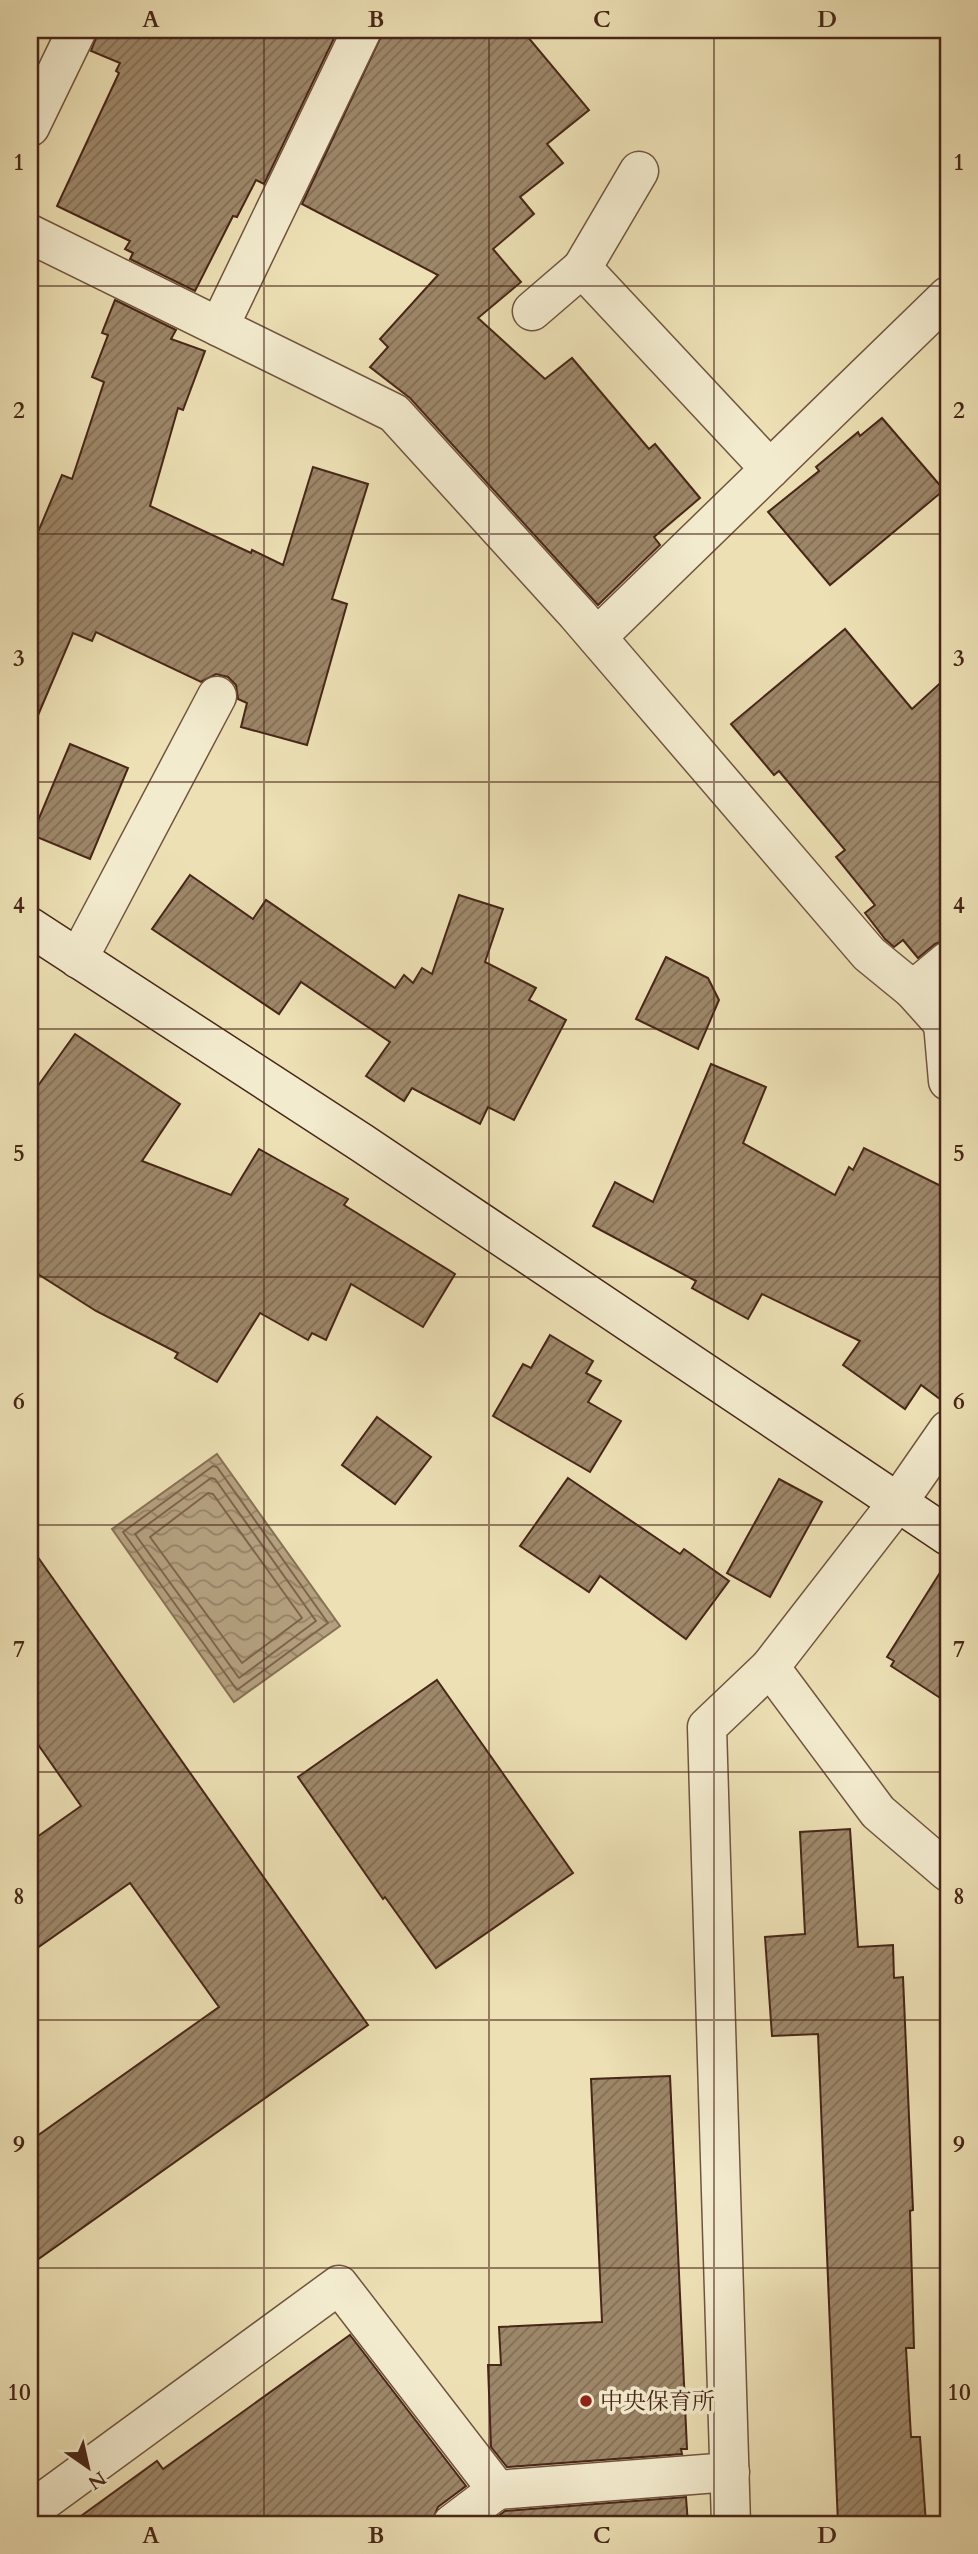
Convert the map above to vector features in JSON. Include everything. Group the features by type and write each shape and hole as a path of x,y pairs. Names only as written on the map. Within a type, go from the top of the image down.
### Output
{"street":[{"path":"30,127 77,30"},
{"path":"219,327 362,30"},
{"path":"532,311 582,268 639,171"},
{"path":"30,234 394,413 597,637 869,954 913,990 945,1026 948,1082"},
{"path":"582,268 770,469"},
{"path":"597,637 948,296"},
{"path":"78,959 217,696"},
{"path":"30,927 362,1143 948,1535"},
{"path":"913,990 948,961"},
{"path":"731,2524 707,1727 770,1667 898,1502 948,1430"},
{"path":"770,1667 878,1812 948,1872"},
{"path":"43,2513 339,2285 498,2490"},
{"path":"452,2524 498,2490 730,2472"}],"water":[{"path":"217,1454 340,1626 234,1702 112,1529"}],"building":[{"path":"99,30 338,30 264,184 256,180 237,217 233,216 195,291 130,259 133,253 125,249 130,241 57,206 119,73 116,71 120,63 91,51"},
{"path":"384,30 522,30 589,110 547,144 563,163 520,197 534,214 493,249 521,282 478,318 545,379 572,358 649,449 655,444 700,498 654,537 660,545 598,605 410,398 370,367 388,347 380,339 438,275 302,204"},
{"path":"115,300 176,330 171,339 205,351 183,410 178,408 150,506 283,565 313,467 368,484 332,599 347,604 307,745 241,727 247,703 238,699 236,685 228,677 216,674 201,682 96,632 92,641 73,633 30,734 30,551 62,475 72,479 104,382 92,377 108,335 102,333"},
{"path":"882,418 944,490 830,585 768,512 819,471 816,467 858,432 860,436"},
{"path":"845,629 912,709 948,676 948,940 935,944 918,958 903,940 894,947 885,939 865,913 875,905 836,857 845,850 779,771 774,775 731,724"},
{"path":"70,744 128,768 90,859 32,835"},
{"path":"190,875 253,919 266,900 395,988 404,975 413,983 422,968 432,974 459,895 503,909 485,962 536,988 529,1000 566,1020 514,1120 488,1107 480,1124 412,1088 404,1101 366,1076 390,1042 301,982 279,1014 152,929"},
{"path":"666,957 708,978 719,1000 698,1049 636,1019"},
{"path":"75,1034 180,1104 142,1161 231,1195 259,1149 348,1199 344,1205 455,1274 423,1327 351,1284 326,1340 312,1333 308,1340 260,1313 217,1382 175,1358 178,1353 96,1311 30,1269 30,1097"},
{"path":"711,1064 766,1087 743,1143 835,1195 849,1167 853,1170 864,1148 941,1186 948,1245 948,1405 921,1385 905,1409 843,1365 860,1341 762,1294 748,1319 692,1288 696,1281 593,1226 615,1182 653,1202"},
{"path":"550,1335 593,1361 586,1373 601,1381 588,1402 621,1421 590,1472 493,1416 523,1364 531,1368"},
{"path":"377,1417 431,1457 395,1504 342,1465"},
{"path":"568,1478 680,1554 684,1549 729,1581 686,1639 600,1576 589,1592 520,1546"},
{"path":"779,1479 822,1502 770,1597 727,1573"},
{"path":"30,1546 368,2025 30,2265 30,2141 219,2007 130,1883 30,1953 30,1842 81,1806 30,1733"},
{"path":"948,1560 948,1703 891,1666 894,1661 887,1657"},
{"path":"437,1680 573,1873 436,1968 385,1897 383,1899 298,1777"},
{"path":"850,1829 858,1947 893,1945 894,1978 903,1977 913,2210 910,2211 914,2348 906,2348 911,2437 920,2437 926,2524 838,2524 818,2034 772,2036 765,1937 805,1934 800,1832"},
{"path":"670,2076 687,2449 681,2449 682,2454 507,2467 491,2447 488,2365 501,2365 499,2327 602,2322 591,2079"},
{"path":"350,2335 466,2486 438,2507 431,2524 70,2524 157,2461 163,2469"},
{"path":"686,2497 688,2524 488,2524 505,2511"}],"place":[{"name":"中央保育所","path":"586,2401"}]}
